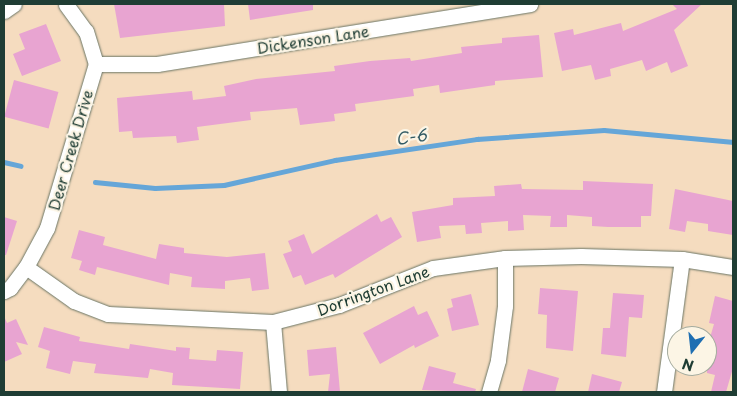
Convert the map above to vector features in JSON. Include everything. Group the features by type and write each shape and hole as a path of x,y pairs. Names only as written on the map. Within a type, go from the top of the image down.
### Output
{"street":[{"path":"4,11 14,4"},
{"path":"66,4 86,32 96,64"},
{"name":"Dickenson Lane","path":"96,64 158,64 530,4"},
{"name":"Deer Creek Drive","path":"4,291 10,288 26,267 47,228 96,64"},
{"name":"Dorrington Lane","path":"26,267 74,301 108,314 273,322 338,305 433,268 505,258 581,256 682,259 733,267"},
{"path":"489,392 498,360 505,306 505,258"},
{"path":"664,392 682,259"},
{"path":"273,322 279,392"}],"building":[{"path":"114,4 224,4 225,26 120,38"},
{"path":"248,4 313,4 313,10 250,20"},
{"path":"672,4 702,4 674,30 688,66 671,73 667,62 646,71 642,60 610,69 611,76 595,80 591,65 562,71 554,33 573,29 574,35 621,23 623,31 677,9"},
{"path":"46,24 61,61 22,76 13,54 25,49 19,34"},
{"path":"539,35 543,77 495,81 495,85 440,93 439,85 413,89 414,96 355,104 356,111 334,114 335,121 300,125 297,108 250,112 251,120 197,127 199,140 177,143 176,136 133,138 132,131 119,132 117,98 192,91 193,100 226,96 224,86 256,79 335,71 334,66 370,61 410,58 411,61 462,53 461,47 502,43 502,38"},
{"path":"14,80 58,92 49,129 4,117"},
{"path":"583,181 653,184 651,216 641,216 641,227 608,227 592,226 592,217 567,215 567,227 550,227 551,216 523,215 524,230 508,231 508,221 481,223 482,233 466,234 465,225 439,226 441,238 417,242 412,212 453,205 453,198 495,196 494,186 521,184 522,189 583,190"},
{"path":"675,189 733,201 733,235 708,231 708,224 687,221 685,232 669,229"},
{"path":"377,214 381,222 391,217 402,237 335,278 333,274 305,285 301,275 293,278 283,254 292,251 288,241 304,234 312,254"},
{"path":"4,217 17,221 6,255 4,255"},
{"path":"79,230 105,237 103,245 156,259 159,244 184,248 184,253 227,257 265,253 269,289 252,291 250,278 225,281 225,289 191,287 192,277 170,273 169,285 97,267 95,275 79,270 82,261 71,258"},
{"path":"540,288 578,291 573,351 546,348 547,315 538,314"},
{"path":"613,293 644,295 642,318 629,317 626,357 601,354 603,328 610,328"},
{"path":"471,294 479,325 452,331 447,309 453,307 451,299"},
{"path":"715,296 733,301 733,368 726,392 711,392 715,376 717,376 717,326 709,323"},
{"path":"414,306 418,315 427,311 439,336 415,348 414,345 380,364 363,333"},
{"path":"4,316 7,323 16,319 28,345 16,342 22,354 4,362"},
{"path":"44,327 80,337 79,341 129,349 130,344 176,351 176,347 190,348 189,359 216,361 217,350 243,352 240,389 172,385 173,373 150,369 148,378 94,373 96,364 73,361 70,374 46,368 50,351 38,347"},
{"path":"336,347 340,392 328,392 330,374 309,376 307,350"},
{"path":"429,366 456,373 453,383 476,389 475,392 422,390"},
{"path":"528,369 559,378 555,392 522,392"},
{"path":"592,374 622,382 619,392 588,392"}],"waterway":[{"name":"C-6","path":"95,182 155,188 224,185 335,160 477,139 604,130 733,142"},
{"name":"C-6","path":"4,162 21,166"}]}
